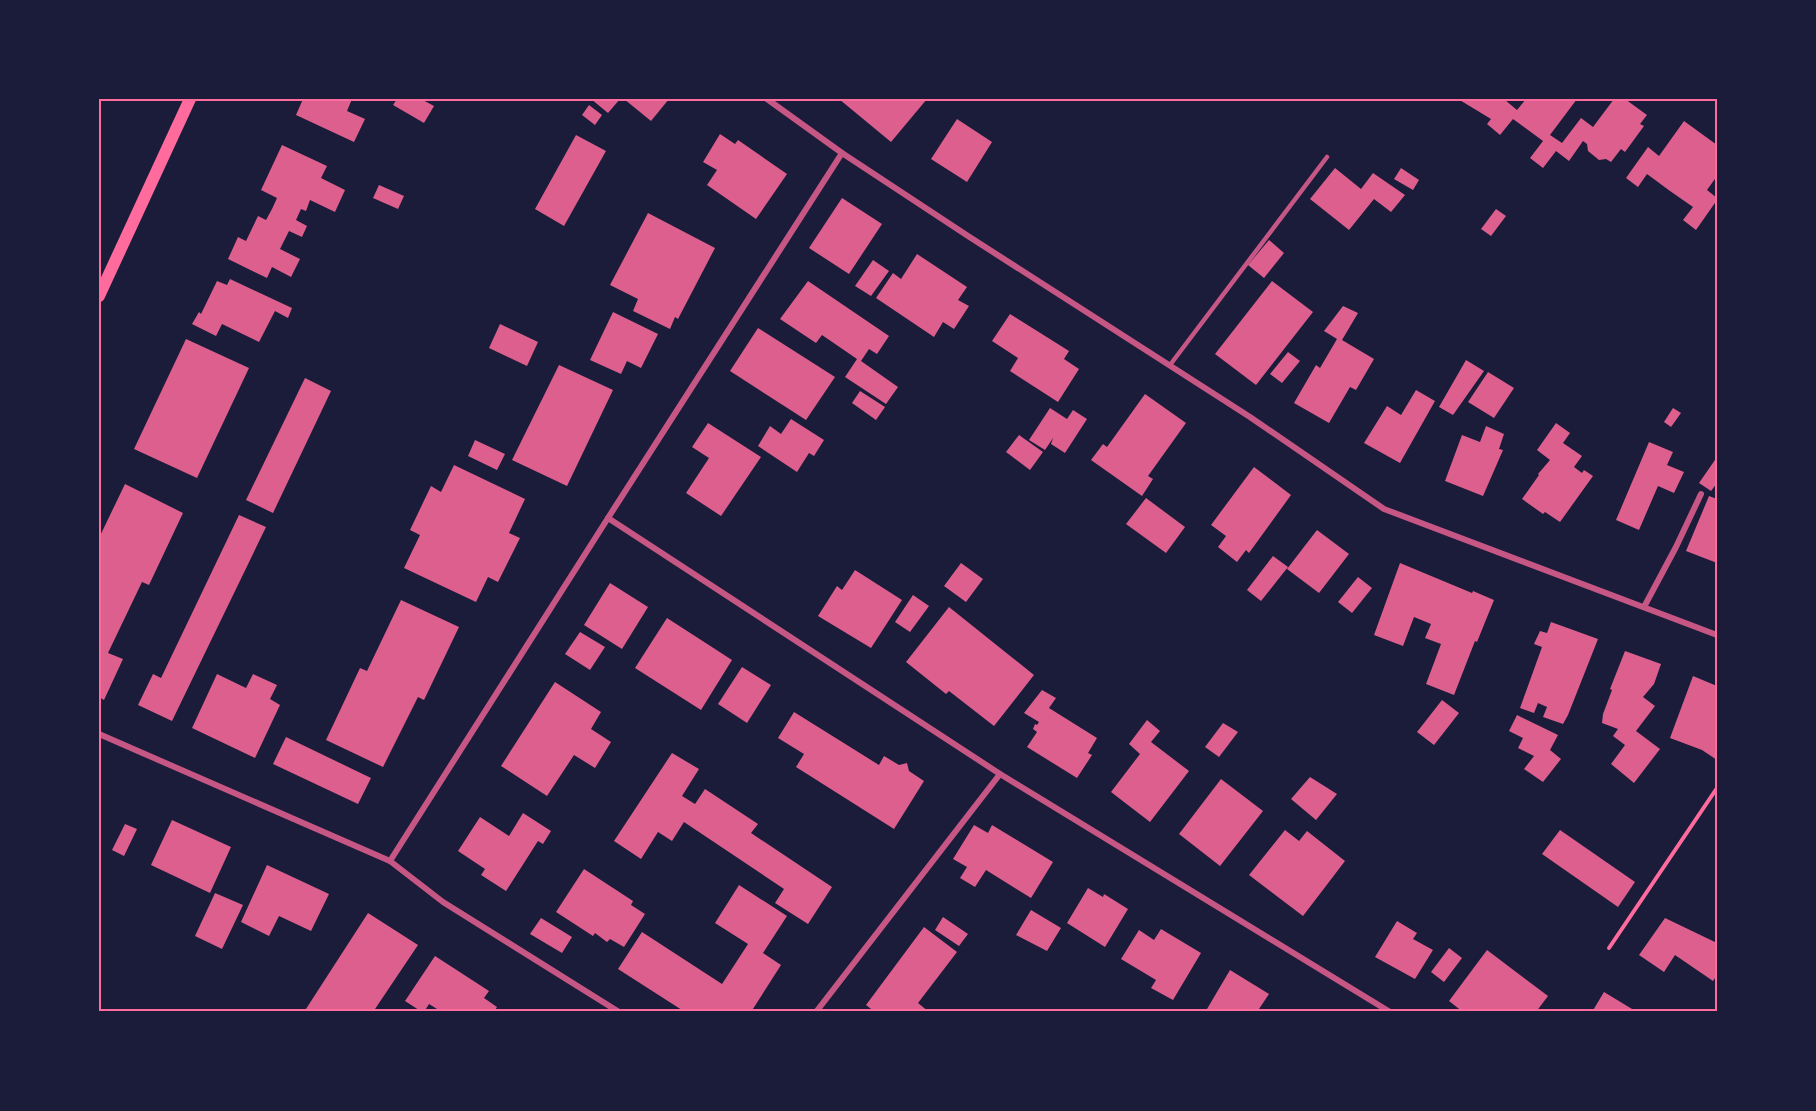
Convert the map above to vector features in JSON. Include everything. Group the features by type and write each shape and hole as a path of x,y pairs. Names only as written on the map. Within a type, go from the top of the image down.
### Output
{"main road":[{"path":"99,296 190,99"}],"street":[{"path":"767,99 842,153 1250,417 1384,509 1717,635"},
{"path":"390,861 842,153"},
{"path":"1644,607 1701,494"},
{"path":"608,518 1000,774 1390,1012"},
{"path":"99,734 390,861 443,902 619,1012"},
{"path":"816,1012 1000,774"}],"lane":[{"path":"1170,365 1327,157"}],"path":[{"path":"1610,948 1717,788"}],"building":[{"path":"303,99 352,99 347,111 365,119 354,142 296,115"},
{"path":"397,99 421,99 434,106 424,123 393,105"},
{"path":"591,99 620,99 608,113"},
{"path":"624,99 669,99 651,121"},
{"path":"839,99 927,99 891,142"},
{"path":"1458,99 1506,99 1517,110 1526,99 1577,99 1550,135 1562,143 1581,118 1593,127 1614,99 1625,99 1647,115 1640,124 1644,126 1625,152 1621,149 1611,162 1606,159 1599,160 1588,151 1587,144 1583,141 1569,161 1556,151 1543,168 1530,158 1543,141 1513,119 1500,135 1487,124 1491,119"},
{"path":"589,105 602,115 595,125 582,115"},
{"path":"957,119 992,142 967,182 931,159"},
{"path":"1684,121 1717,145 1717,176 1707,190 1717,200 1696,230 1683,220 1693,207 1647,174 1638,187 1626,178 1648,147 1659,156"},
{"path":"720,134 735,144 738,140 787,174 756,219 707,185 717,170 703,162"},
{"path":"576,135 606,151 564,226 535,209"},
{"path":"282,145 327,166 321,178 345,190 335,212 310,200 306,211 301,209 296,220 307,226 302,237 289,231 280,249 300,259 291,277 272,267 267,278 228,259 238,237 246,241 258,216 266,220 272,209 277,198 261,190"},
{"path":"1335,168 1361,189 1373,173 1405,195 1391,212 1374,199 1349,230 1310,199"},
{"path":"1401,168 1419,180 1413,190 1394,179"},
{"path":"379,185 404,196 398,209 373,198"},
{"path":"842,198 882,224 849,274 809,248"},
{"path":"1496,209 1506,216 1491,236 1481,229"},
{"path":"648,213 715,248 678,319 675,317 670,329 633,311 638,299 610,285"},
{"path":"1269,240 1284,253 1264,278 1248,265"},
{"path":"917,254 967,287 958,300 969,306 954,329 943,322 934,337 876,298 893,273 901,279"},
{"path":"873,260 889,271 871,296 855,286"},
{"path":"230,279 292,308 288,318 275,311 259,342 222,324 216,336 192,324 199,312 201,314 217,281 227,285"},
{"path":"808,281 889,336 877,354 869,349 861,361 898,387 886,404 845,377 857,359 822,335 816,343 780,319"},
{"path":"1272,281 1313,312 1256,385 1215,354"},
{"path":"1343,306 1358,313 1342,340 1374,359 1356,390 1350,387 1329,423 1294,403 1316,365 1320,368 1337,339 1324,331"},
{"path":"613,312 658,334 641,368 627,361 621,374 590,360"},
{"path":"1010,314 1069,351 1064,359 1079,369 1058,402 1010,371 1018,358 992,341"},
{"path":"500,324 538,342 527,366 489,348"},
{"path":"758,328 835,377 806,420 730,371"},
{"path":"186,339 249,368 197,478 134,449"},
{"path":"1288,352 1300,361 1282,383 1270,374"},
{"path":"1466,360 1484,371 1453,415 1439,407"},
{"path":"559,365 613,390 567,486 512,460"},
{"path":"1488,372 1514,388 1494,418 1468,402"},
{"path":"305,378 331,391 273,513 246,500"},
{"path":"1416,390 1435,401 1400,463 1364,443 1387,406 1401,415"},
{"path":"860,391 885,407 876,420 852,403"},
{"path":"1145,394 1186,423 1148,476 1153,479 1142,496 1091,460 1103,444 1107,447"},
{"path":"1050,408 1067,419 1073,410 1087,419 1065,453 1051,444 1053,438 1045,450 1029,440"},
{"path":"1673,408 1681,413 1671,427 1664,422"},
{"path":"791,419 824,440 814,456 809,453 797,472 758,446 770,426 781,434"},
{"path":"708,423 761,457 721,516 686,493 709,458 692,447"},
{"path":"1556,423 1570,433 1563,443 1582,456 1574,467 1582,473 1584,470 1593,476 1560,522 1545,512 1543,514 1522,499 1550,460 1537,450"},
{"path":"1486,426 1504,434 1499,449 1503,450 1483,496 1445,481 1462,435 1480,442"},
{"path":"1019,435 1043,452 1030,470 1006,452"},
{"path":"475,440 505,454 497,470 468,456"},
{"path":"1649,442 1673,452 1667,465 1684,472 1674,493 1658,486 1639,530 1616,520"},
{"path":"1717,457 1717,483 1711,491 1699,483"},
{"path":"454,465 525,499 509,533 520,538 498,582 488,577 476,602 404,568 420,535 410,530 431,486 441,492"},
{"path":"1254,467 1291,495 1249,553 1246,550 1237,562 1218,547 1226,536 1211,525"},
{"path":"125,484 183,513 149,585 142,582 108,653 123,659 104,700 99,697 99,538"},
{"path":"1709,496 1717,499 1717,563 1686,551"},
{"path":"1146,498 1185,527 1166,553 1126,524"},
{"path":"239,515 266,527 172,721 138,705 153,674 161,678"},
{"path":"1317,530 1349,554 1319,593 1287,569"},
{"path":"1273,556 1288,567 1261,601 1247,590"},
{"path":"961,563 983,579 966,602 944,586"},
{"path":"1400,563 1494,600 1454,695 1426,684 1441,644 1425,638 1431,624 1414,617 1403,646 1374,635"},
{"path":"855,570 902,600 871,648 818,616 837,586 842,590"},
{"path":"1358,577 1372,588 1352,613 1338,602"},
{"path":"610,583 648,607 622,649 584,625"},
{"path":"913,595 929,606 910,632 895,622"},
{"path":"401,600 459,627 424,700 418,697 383,767 326,740 360,668 367,671"},
{"path":"949,607 1034,675 994,726 949,691 946,694 906,662"},
{"path":"667,618 732,660 701,710 635,668"},
{"path":"1551,622 1598,639 1563,724 1543,717 1547,707 1538,703 1534,713 1520,708 1542,647 1534,644 1540,631 1547,633"},
{"path":"580,632 605,647 590,670 565,654"},
{"path":"1625,651 1661,664 1654,684 1643,697 1655,706 1636,731 1660,749 1634,783 1611,764 1625,745 1613,736 1618,729 1602,723 1612,690 1610,689"},
{"path":"742,667 771,685 747,723 718,704"},
{"path":"217,674 246,688 253,674 277,685 270,699 280,705 255,758 192,728"},
{"path":"1693,676 1717,686 1717,760 1702,750 1670,738"},
{"path":"555,682 601,712 591,729 611,742 595,768 574,755 547,796 501,766"},
{"path":"1042,690 1056,698 1049,708 1097,738 1088,753 1092,755 1077,778 1027,747 1037,732 1033,729 1035,724 1039,722 1024,713"},
{"path":"1442,700 1459,713 1434,745 1417,732"},
{"path":"794,712 879,765 884,756 899,765 907,763 909,771 924,781 894,829 796,767 804,754 778,738"},
{"path":"1517,715 1558,735 1550,750 1561,759 1543,782 1524,769 1534,756 1518,748 1523,738 1509,731"},
{"path":"1147,720 1160,731 1151,742 1189,771 1150,822 1111,792 1140,754 1129,744"},
{"path":"1223,723 1238,732 1219,757 1205,747"},
{"path":"286,737 371,778 358,804 273,764"},
{"path":"672,753 699,769 682,796 695,804 705,789 758,824 751,833 832,887 808,924 775,903 784,889 684,822 672,841 658,832 641,859 614,841"},
{"path":"1310,777 1337,794 1316,820 1291,799"},
{"path":"1221,779 1263,811 1220,866 1179,834"},
{"path":"523,813 551,831 543,844 538,841 506,891 481,875 485,869 458,851 480,817 509,836"},
{"path":"172,820 231,847 210,893 151,865"},
{"path":"125,824 137,829 124,856 112,850"},
{"path":"974,825 988,833 992,825 1053,862 1031,898 986,870 975,887 960,878 967,867 953,859"},
{"path":"1285,830 1299,841 1307,831 1345,861 1303,916 1249,875"},
{"path":"1560,830 1635,882 1618,907 1542,854"},
{"path":"267,865 329,894 311,931 279,916 269,936 241,922"},
{"path":"584,869 633,901 631,905 645,914 624,947 610,939 607,942 595,933 593,936 556,912"},
{"path":"739,885 787,916 763,953 781,965 751,1012 685,1012 618,969 642,932 722,984 748,944 715,923"},
{"path":"1088,888 1103,897 1104,894 1128,909 1105,947 1067,923"},
{"path":"215,893 243,905 222,949 195,936"},
{"path":"1031,910 1061,928 1047,951 1016,935"},
{"path":"368,913 418,945 373,1012 304,1012"},
{"path":"943,917 968,934 959,946 935,930"},
{"path":"541,918 572,937 562,953 530,934"},
{"path":"1665,918 1717,943 1717,975 1713,981 1675,955 1664,972 1639,955"},
{"path":"1397,921 1417,933 1413,939 1433,950 1415,979 1375,957"},
{"path":"924,927 957,952 918,1003 929,1012 875,1012 866,1005"},
{"path":"1161,929 1201,953 1173,1000 1151,988 1156,980 1121,959 1139,930 1154,940"},
{"path":"1449,948 1462,958 1444,982 1431,972"},
{"path":"1487,950 1548,996 1536,1012 1463,1012 1449,1001"},
{"path":"435,956 489,991 484,998 497,1007 494,1012 442,1012 429,1004 422,1012 405,1001"},
{"path":"1230,970 1269,994 1257,1012 1213,1012 1207,1009"},
{"path":"1604,992 1637,1012 1592,1012"}]}
